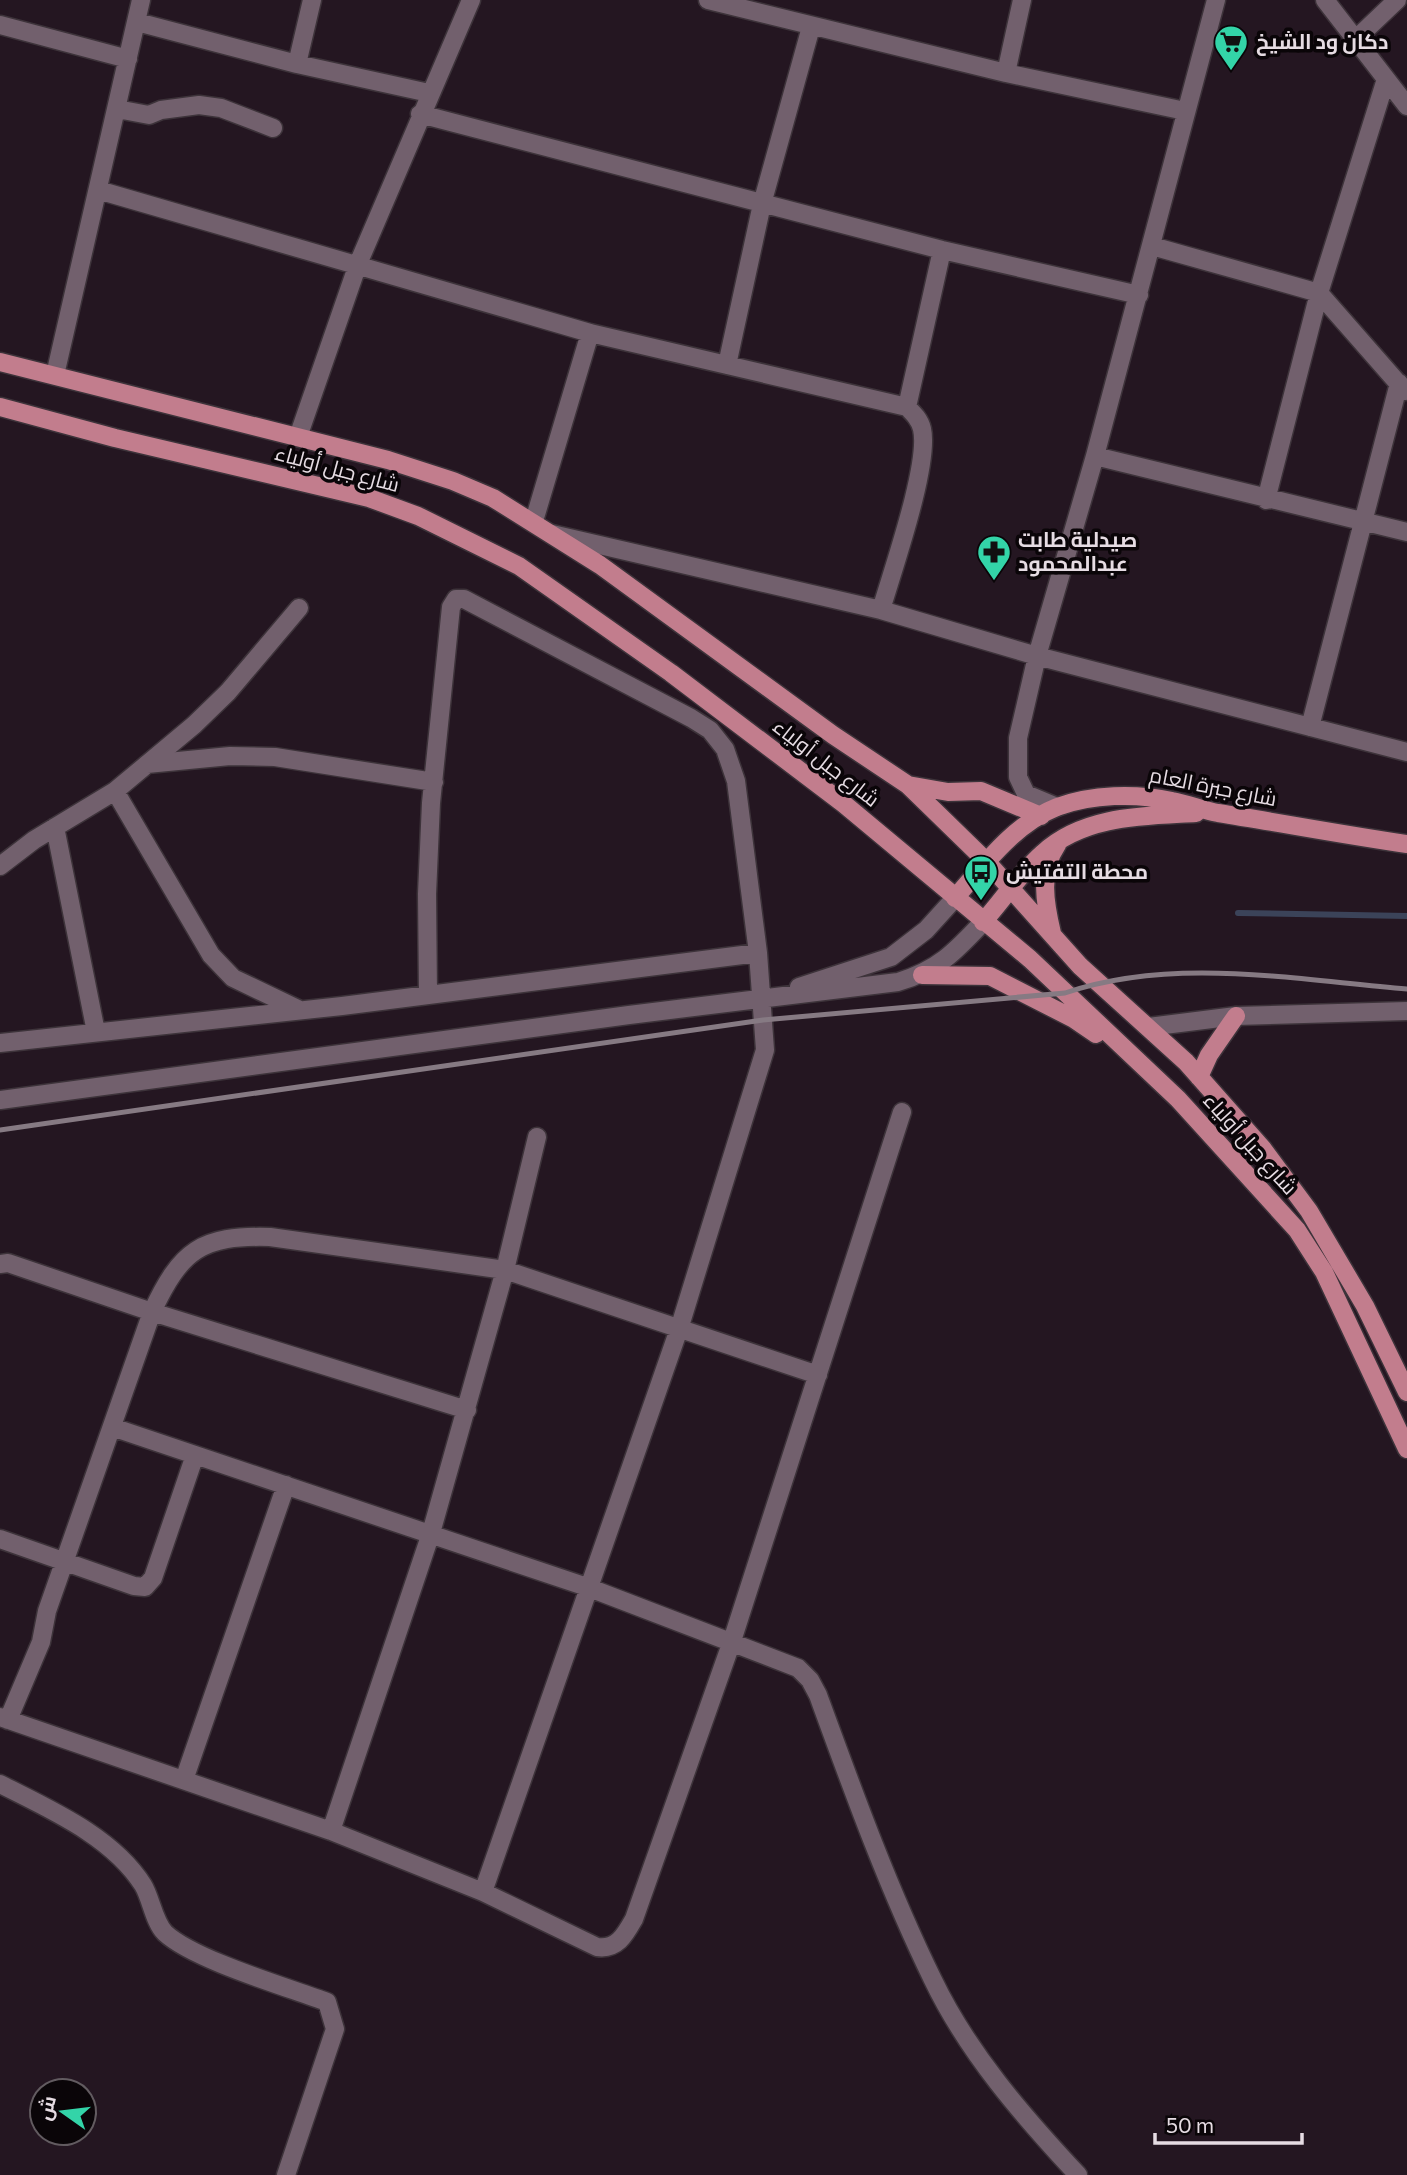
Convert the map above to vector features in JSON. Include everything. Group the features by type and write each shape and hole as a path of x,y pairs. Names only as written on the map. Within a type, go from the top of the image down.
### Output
{"main road":[{"name":"شارع جبل أولياء","path":"0,362 298,437 453,481 493,498 600,565 832,735 908,785 1013,889 1054,939 1199,1077 1263,1149 1310,1212 1365,1306 1407,1392"},
{"name":"شارع جبل أولياء","path":"0,407 115,438 369,498 465,536 570,600 693,690 844,804 1030,959 1178,1099 1297,1230 1324,1272 1407,1449"},
{"path":"908,785 948,793 981,791 1049,811"},
{"name":"شارع جبرة العام","path":"955,898 1018,831 1049,811 1111,796 1141,796 1210,812 1407,844"},
{"path":"983,922 1043,852 1060,839 1112,820 1210,812"},
{"path":"1054,939 1046,909 1045,882 1051,854 1060,839"},
{"path":"922,975 990,976 1074,1019 1140,1065"},
{"path":"1199,1077 1209,1055 1236,1016"}],"street":[{"path":"55,374 141,0"},
{"path":"297,64 312,0"},
{"path":"298,437 358,264 471,0"},
{"path":"708,0 750,5 811,27 1006,73 1185,111"},
{"path":"1006,73 1022,0"},
{"path":"1049,811 1026,794 1018,777 1018,738 1037,656 1139,295 1216,0"},
{"path":"1325,0 1407,106"},
{"path":"1357,38 1397,0"},
{"path":"137,22 297,64 429,93"},
{"path":"0,25 128,60"},
{"path":"727,365 762,204 811,27"},
{"path":"1266,500 1319,293 1386,79"},
{"path":"117,109 149,115 160,110 199,105 221,108 273,128"},
{"path":"420,114 942,250 1139,295"},
{"path":"98,190 590,333 907,408 917,416 923,431 918,481 881,610"},
{"path":"1152,246 1319,293 1403,388 1361,522 1310,727"},
{"path":"907,408 942,250"},
{"path":"590,333 539,526 881,610 1037,656 1407,752"},
{"path":"1095,456 1266,500 1407,532"},
{"path":"429,995 427,894 433,782 451,607 456,600 464,599 710,730 725,750 736,781 758,953 768,998 761,1071 680,1326 483,1892"},
{"path":"0,866 55,827 115,791 147,764 228,692 299,608"},
{"path":"147,764 230,756 275,757 433,782"},
{"path":"115,791 211,955 233,978 301,1010"},
{"path":"55,827 96,1032"},
{"path":"768,998 891,957 926,930 955,898"},
{"path":"0,1100 768,998 870,987 922,975 948,958 983,922"},
{"path":"0,1043 429,995 758,953"},
{"path":"1148,1027 1236,1016 1407,1011"},
{"path":"818,1375 680,1326 505,1270 271,1237 236,1236 207,1244 187,1256 169,1276 152,1312 47,1611 41,1642 4,1718 331,1831 483,1892 597,1947 606,1948 616,1944 634,1919 732,1641 818,1375 902,1112"},
{"path":"331,1831 431,1533 505,1270 537,1137"},
{"path":"0,1264 8,1263 152,1312 467,1410"},
{"path":"112,1427 587,1587 785,1661 810,1680 933,1982 974,2049 1025,2119 1078,2175"},
{"path":"0,1539 134,1586 145,1587 153,1578 195,1455"},
{"path":"184,1780 286,1485"},
{"path":"0,1784 49,1809 113,1851 142,1884 164,1932 195,1951 327,2002 335,2029 286,2175"}],"waterway":[{"path":"1238,913 1407,916"}],"railway":[{"path":"0,1130 763,1020 1065,993 1106,982 1149,976 1235,974 1407,989"}],"place":[{"name":"دكان ود الشيخ","path":"1231,72"},
{"name":"صيدلية طابت عبدالمحمود","path":"994,582"},
{"name":"محطة التفتيش","path":"981,902"}]}
